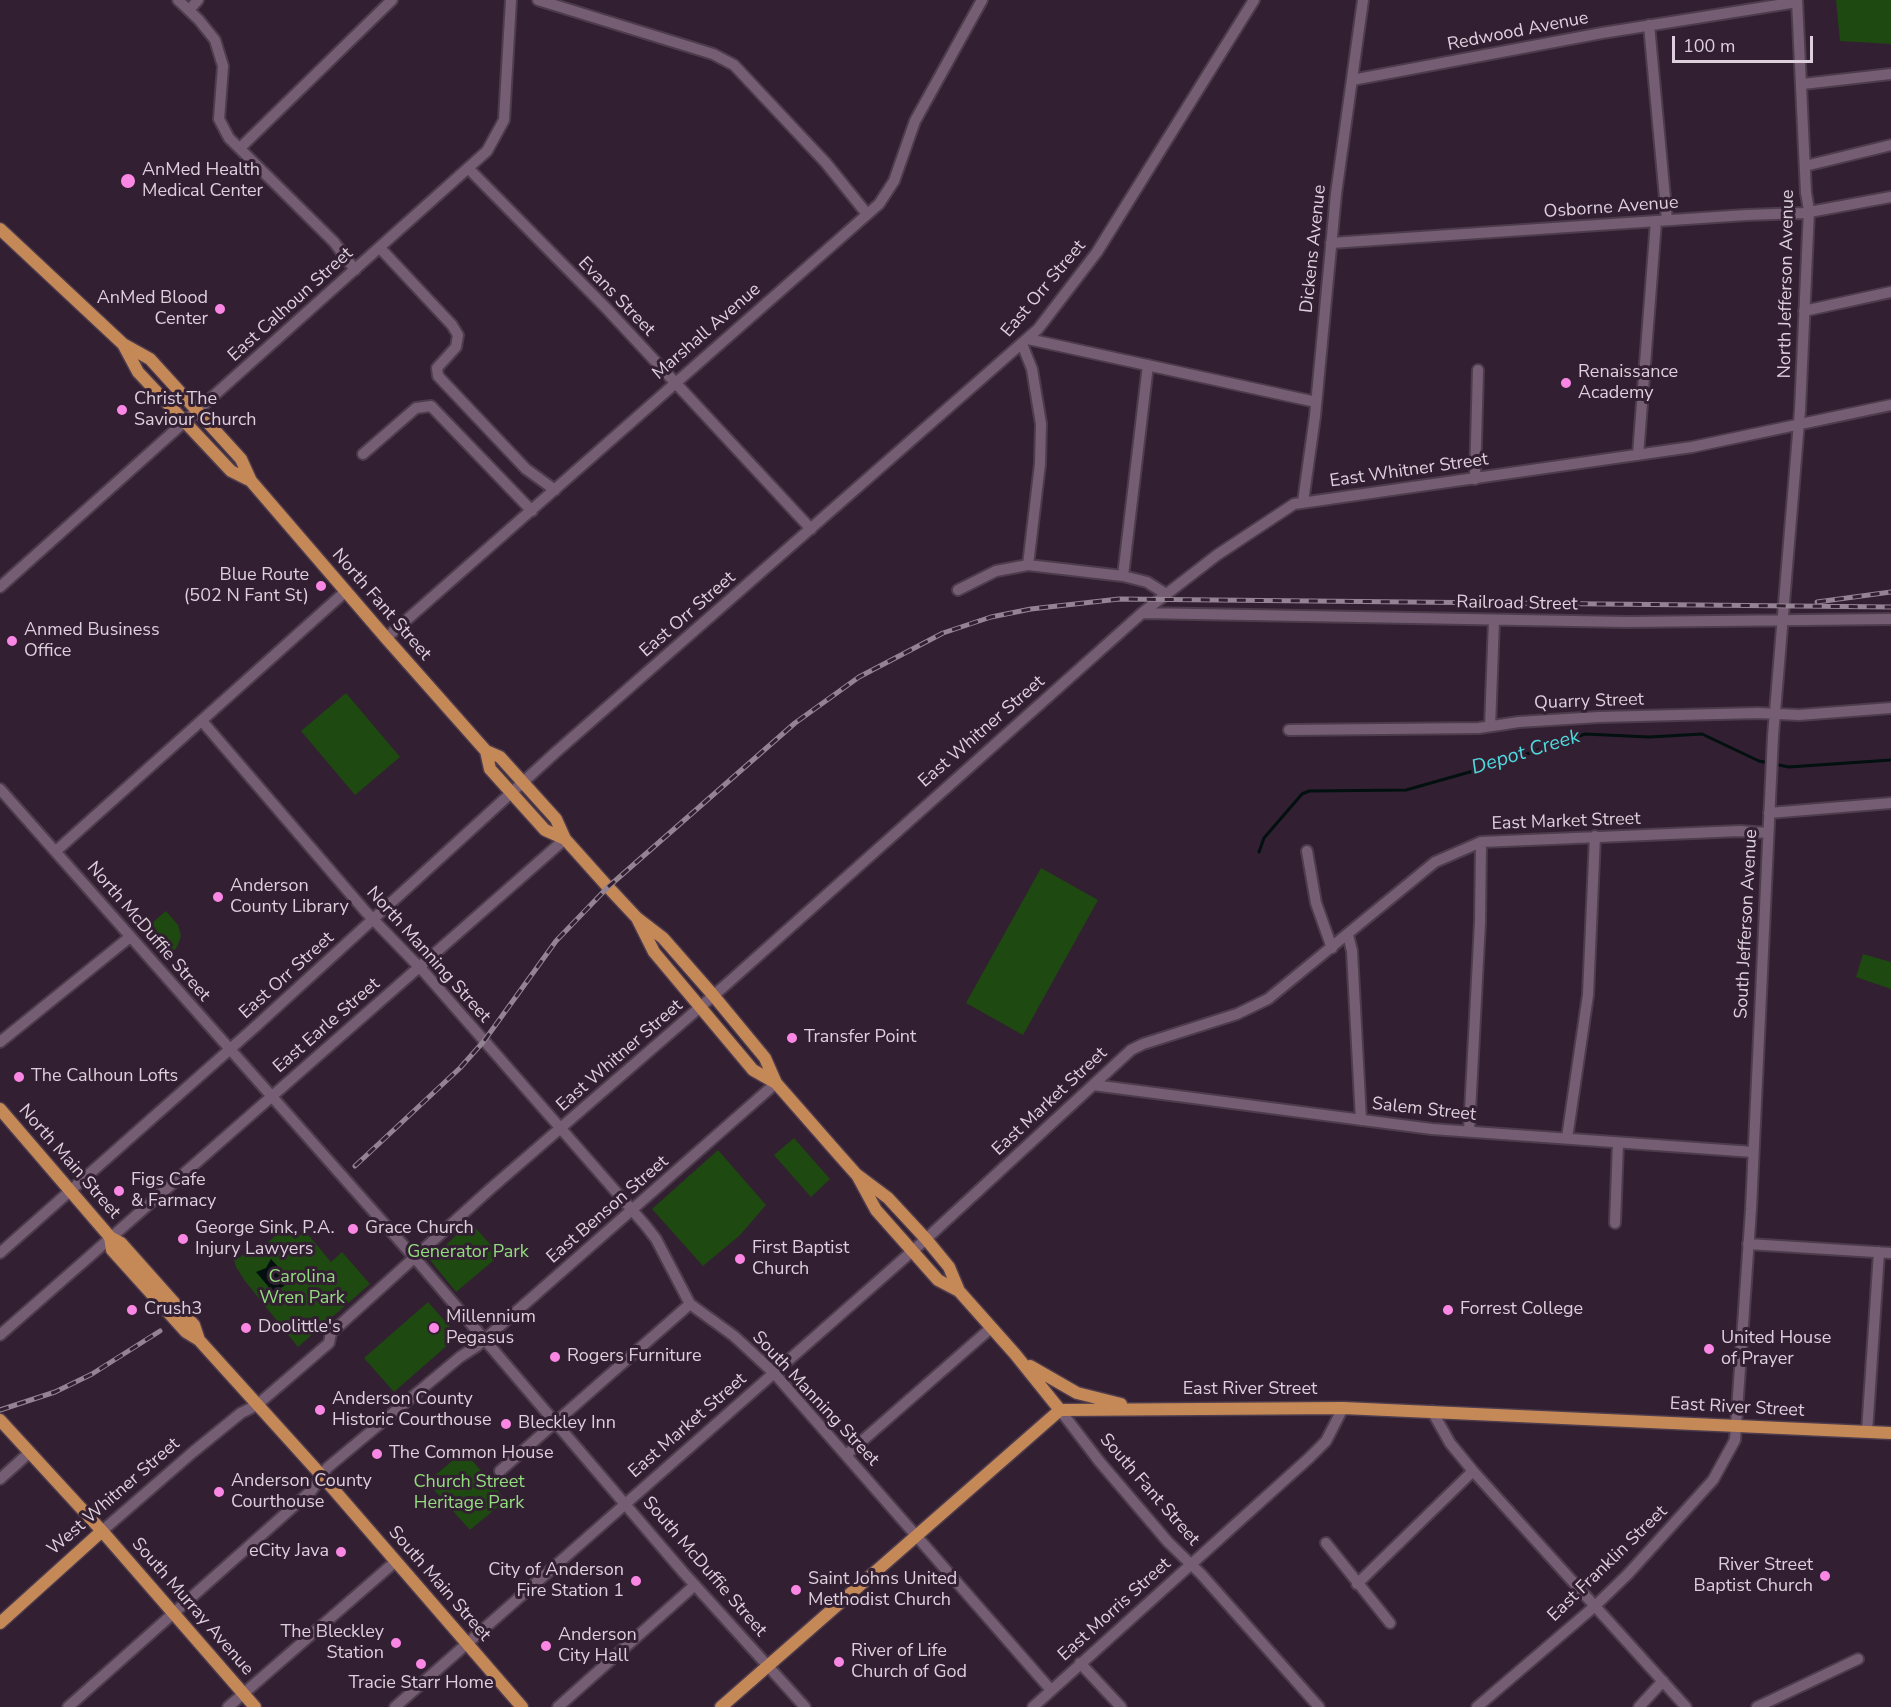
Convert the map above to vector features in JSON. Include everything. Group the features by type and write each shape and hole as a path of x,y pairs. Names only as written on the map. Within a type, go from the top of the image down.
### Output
{"main road":[{"name":"North Fant Street","path":"0,229 123,344 150,359 198,410 241,459 251,481 386,638 486,751 500,757 523,782 556,819 565,839 637,918 663,938 713,995"},
{"name":"North Fant Street","path":"123,344 138,372 231,471 251,481"},
{"name":"North Fant Street","path":"486,751 490,769 512,794 545,830 565,839"},
{"name":"North Fant Street","path":"637,918 654,952 700,1007"},
{"name":"South Fant Street","path":"713,995 765,1058 776,1083 856,1174 888,1198 926,1239 949,1267 959,1291 1015,1354 1060,1410"},
{"name":"South Fant Street","path":"700,1007 753,1070 763,1078 776,1083"},
{"name":"North Main Street","path":"0,1109 110,1237 112,1250 186,1332 199,1340 257,1405"},
{"name":"South Fant Street","path":"856,1174 876,1210 912,1251 938,1280 959,1291"},
{"path":"1015,1354 1063,1387 1140,1409"},
{"name":"South Main Street","path":"257,1405 322,1476 522,1707"},
{"name":"East River Street","path":"1060,1410 1343,1408 1891,1433"},
{"path":"721,1707 1060,1410"},
{"name":"South Murray Avenue","path":"0,1420 102,1531 255,1707"},
{"name":"West Whitner Street","path":"0,1623 102,1531"}],"street":[{"path":"178,0 214,39 223,66 219,118 229,138 334,242 355,270"},
{"path":"189,10 198,0"},
{"path":"240,148 392,0"},
{"name":"East Calhoun Street","path":"0,587 487,151 504,120 512,0"},
{"path":"538,0 713,54 734,65 826,163 867,214"},
{"name":"Marshall Avenue","path":"386,638 879,204 894,181 915,121 982,0"},
{"name":"East Orr Street","path":"0,1253 229,1050 523,782 1025,341 1073,286 1097,252 1254,0"},
{"name":"Dickens Avenue","path":"1303,502 1316,402 1331,243 1363,0"},
{"name":"Redwood Avenue","path":"1353,80 1649,25 1797,1"},
{"name":"North Jefferson Avenue","path":"1797,1 1809,210 1798,425"},
{"path":"1649,25 1667,220"},
{"path":"1803,84 1891,74"},
{"path":"1805,166 1891,145"},
{"name":"Evans Street","path":"469,169 606,308 811,529"},
{"name":"Osborne Avenue","path":"1331,243 1804,213 1809,210 1891,197"},
{"path":"1638,455 1656,221"},
{"path":"380,248 452,325 458,335 456,347 437,368 438,376 526,469 555,490"},
{"path":"1804,310 1891,292"},
{"path":"1028,565 1040,464 1041,424 1025,341 1316,402"},
{"path":"1123,576 1148,365"},
{"path":"1475,479 1478,370"},
{"name":"East Whitner Street","path":"257,1405 329,1343 331,1333 1142,613 1217,555 1294,504 1638,455 1891,405"},
{"path":"363,454 416,408 431,406 531,511"},
{"name":"South Jefferson Avenue","path":"1738,1426 1769,813 1798,425"},
{"path":"958,590 996,571 1028,565 1123,576 1147,582 1166,594"},
{"path":"56,851 346,591"},
{"name":"Railroad Street","path":"1142,613 1494,620 1783,622 1891,619"},
{"path":"1490,726 1494,620"},
{"name":"Quarry Street","path":"1290,730 1490,726 1599,717 1775,713 1799,715 1891,708"},
{"name":"North Manning Street","path":"202,721 374,919 562,1129"},
{"name":"North McDuffie Street","path":"0,789 415,1259"},
{"path":"1769,813 1891,803"},
{"name":"East Market Street","path":"395,1707 926,1239 1119,1059 1143,1044 1237,1014 1268,999 1435,862 1481,842 1740,831 1768,833"},
{"path":"1567,1138 1588,995 1595,836"},
{"name":"East Earle Street","path":"0,1335 565,839"},
{"path":"1469,1131 1480,922 1481,842"},
{"path":"1307,850 1316,903 1332,948"},
{"path":"1348,935 1352,951 1361,1120"},
{"path":"0,1041 130,937"},
{"name":"East Benson Street","path":"68,1707 312,1490 327,1468 460,1357 485,1339 776,1083"},
{"name":"Salem Street","path":"1093,1085 1361,1120 1469,1131 1753,1152"},
{"name":"South Manning Street","path":"562,1129 656,1239 690,1304 734,1336 774,1373 1051,1690"},
{"path":"1615,1223 1618,1143"},
{"path":"1748,1244 1891,1253"},
{"path":"1867,1432 1879,1252"},
{"name":"South McDuffie Street","path":"415,1259 695,1585 805,1707"},
{"path":"500,1471 690,1304"},
{"path":"846,1455 991,1328"},
{"name":"West Whitner Street","path":"102,1531 193,1452 241,1413 257,1405"},
{"name":"East Morris Street","path":"1036,1706 1080,1663 1309,1458 1326,1441 1343,1408"},
{"name":"South Fant Street","path":"1060,1410 1099,1461 1319,1707"},
{"path":"1432,1411 1450,1443 1473,1471 1686,1707"},
{"name":"East Franklin Street","path":"1477,1707 1594,1606 1657,1543 1713,1480 1732,1450 1738,1426"},
{"path":"0,1479 30,1452"},
{"path":"1358,1584 1473,1471"},
{"path":"1326,1543 1390,1623"},
{"path":"228,1707 396,1561"},
{"path":"558,1707 695,1585"},
{"path":"1757,1707 1858,1659"},
{"path":"1080,1663 1121,1707"},
{"path":"1639,1707 1663,1681"}],"green space":[{"path":"1836,0 1891,0 1891,44 1840,41"},
{"path":"346,693 400,757 355,795 301,731"},
{"path":"1041,868 1098,900 1023,1035 966,1003"},
{"path":"166,911 178,925 181,936 177,947 166,959 161,938 152,923"},
{"path":"1863,954 1891,962 1891,989 1856,977"},
{"path":"794,1138 830,1179 811,1197 774,1155"},
{"path":"718,1150 766,1205 740,1235 703,1266 652,1209"},
{"name":"Generator Park","path":"470,1222 500,1255 456,1292 430,1260"},
{"name":"Carolina Wren Park","path":"283,1228 295,1239 305,1231 331,1262 342,1252 370,1284 298,1347 245,1281 236,1267 232,1252 239,1258 245,1253 255,1255"},
{"path":"428,1302 458,1336 394,1392 364,1358"},
{"name":"Church Street Heritage Park","path":"464,1451 506,1500 470,1530 427,1482"}],"shaded area":[{"path":"271,1259 289,1279 284,1286 273,1292 256,1272 266,1268"}],"waterway":[{"name":"Depot Creek","path":"1259,852 1264,838 1302,794 1309,791 1406,790 1498,764 1585,734 1649,737 1702,734 1759,761 1789,767 1891,760"}],"railway":[{"path":"1817,602 1891,592"},
{"path":"355,1166 460,1068 484,1041 556,941 608,887 795,723 859,677 943,633 991,617 1031,609 1119,599 1891,607"},
{"path":"0,1410 55,1392 92,1374 160,1331"}],"place":[{"name":"AnMed Health Medical Center","path":"128,181"},
{"name":"AnMed Blood Center","path":"220,309"},
{"name":"Renaissance Academy","path":"1566,383"},
{"name":"Christ The Saviour Church","path":"122,410"},
{"name":"Blue Route (502 N Fant St)","path":"321,586"},
{"name":"Anmed Business Office","path":"12,641"},
{"name":"Anderson County Library","path":"218,897"},
{"name":"Transfer Point","path":"792,1038"},
{"name":"The Calhoun Lofts","path":"19,1077"},
{"name":"Figs Cafe & Farmacy","path":"119,1191"},
{"name":"Grace Church","path":"353,1229"},
{"name":"George Sink, P.A. Injury Lawyers","path":"183,1239"},
{"name":"First Baptist Church","path":"740,1259"},
{"name":"Crush3","path":"132,1310"},
{"name":"Forrest College","path":"1448,1310"},
{"name":"Doolittle's","path":"246,1328"},
{"name":"Millennium Pegasus","path":"434,1328"},
{"name":"United House of Prayer","path":"1709,1349"},
{"name":"Rogers Furniture","path":"555,1357"},
{"name":"Anderson County Historic Courthouse","path":"320,1410"},
{"name":"Bleckley Inn","path":"506,1424"},
{"name":"The Common House","path":"377,1454"},
{"name":"Anderson County Courthouse","path":"219,1492"},
{"name":"eCity Java","path":"341,1552"},
{"name":"River Street Baptist Church","path":"1825,1576"},
{"name":"City of Anderson Fire Station 1","path":"636,1581"},
{"name":"Saint Johns United Methodist Church","path":"796,1590"},
{"name":"The Bleckley Station","path":"396,1643"},
{"name":"Anderson City Hall","path":"546,1646"},
{"name":"River of Life Church of God","path":"839,1662"},
{"name":"Tracie Starr Home","path":"421,1664"}]}
